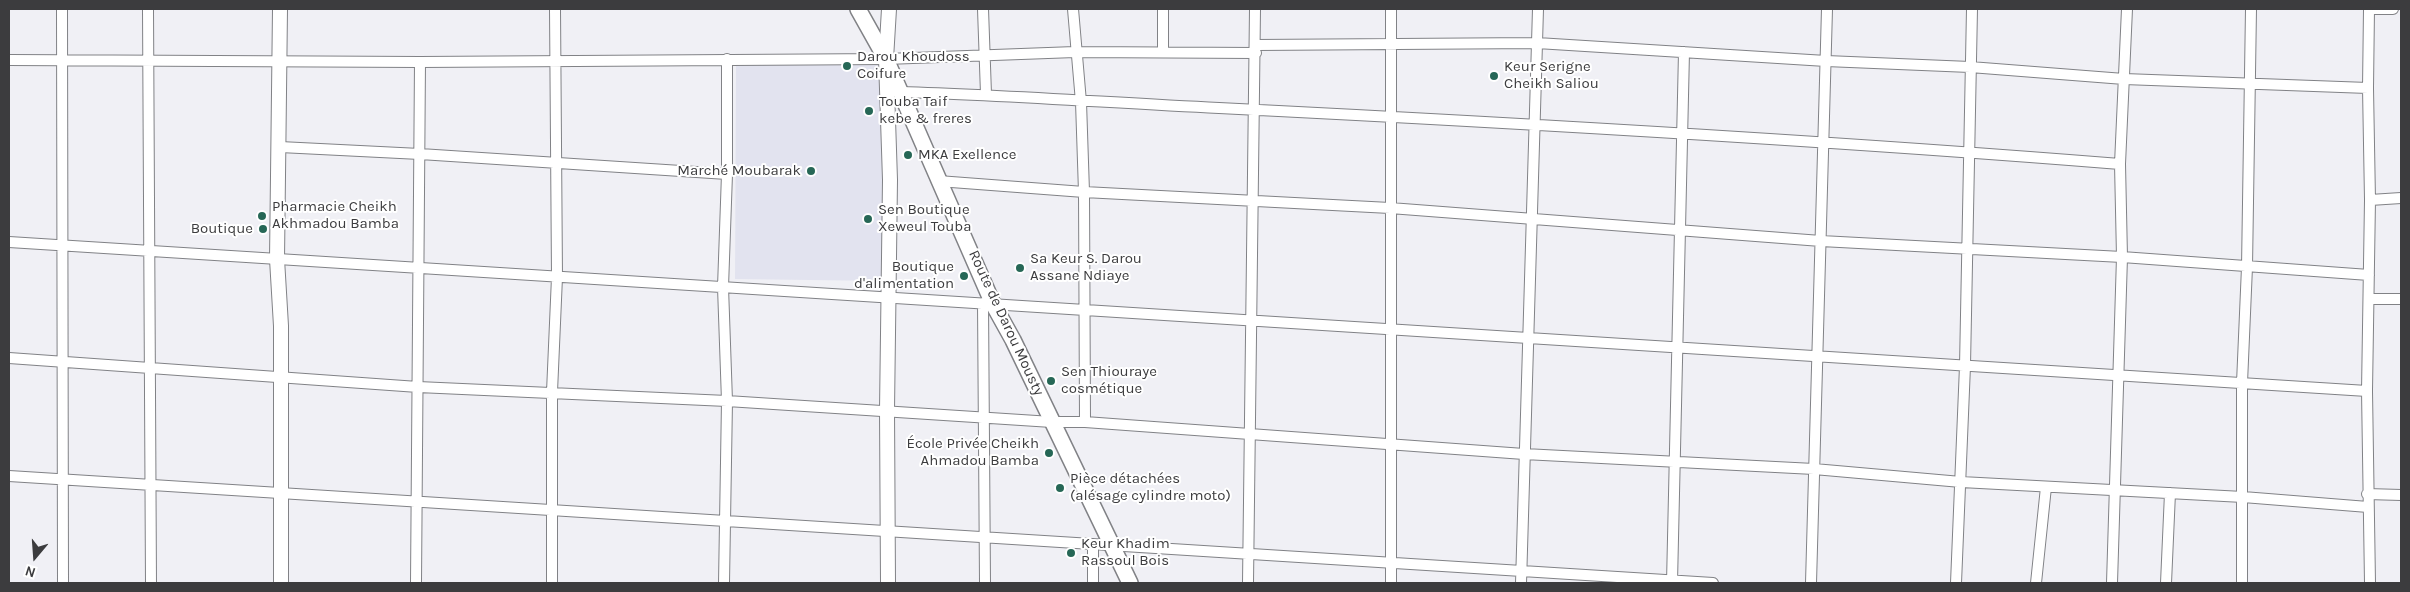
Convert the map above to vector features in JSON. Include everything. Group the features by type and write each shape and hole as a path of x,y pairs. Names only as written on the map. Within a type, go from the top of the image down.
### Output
{"main road":[{"name":"Route de Darou Mousty","path":"858,9 886,59 938,181 969,246 988,304 1013,340 1130,583"}],"street":[{"path":"62,9 64,583"},
{"path":"148,9 151,583"},
{"path":"280,9 280,147 277,259 281,326 281,583"},
{"path":"552,583 552,392 557,276 555,9"},
{"path":"888,583 887,410 890,180 886,59 889,9"},
{"path":"983,9 983,54 986,94"},
{"path":"1073,9 1084,192 1085,422"},
{"path":"1163,9 1163,52"},
{"path":"1248,583 1256,49 1254,9"},
{"path":"1391,9 1391,583"},
{"path":"1520,583 1538,9"},
{"path":"1811,583 1827,9"},
{"path":"1956,583 1961,482 1972,9"},
{"path":"2112,583 2122,257 2120,164 2127,9"},
{"path":"2242,583 2242,383 2247,266 2251,9"},
{"path":"2370,583 2366,391 2370,200 2369,9 2393,9"},
{"path":"9,60 420,62 886,59 983,54 1256,49 1390,42 1537,43 1826,61 1970,67 2124,79 2250,82 2368,88"},
{"path":"1672,582 1684,52"},
{"path":"724,583 726,401 723,287 727,174 727,59"},
{"path":"416,583 420,62"},
{"path":"900,92 986,94 1080,102 1390,117 1970,152 2120,164"},
{"path":"280,147 727,174"},
{"path":"938,181 1084,192 1390,208 1821,240 2122,257 2369,274"},
{"path":"2370,200 2401,198"},
{"path":"9,242 2366,391"},
{"path":"2369,299 2401,299"},
{"path":"985,583 983,417 988,304"},
{"path":"9,358 150,366 418,387 726,401 1052,422 1085,422 1524,454 1814,469 1961,482 2243,496 2368,507"},
{"path":"9,476 1672,582 1714,583"},
{"path":"2036,583 2046,487"},
{"path":"2166,583 2170,493"},
{"path":"2367,494 2401,495"},
{"path":"1093,544 1093,583"}],"shaded area":[{"name":"Marché Moubarak","path":"736,62 886,63 885,281 735,279"}],"place":[{"name":"Darou Khoudoss Coifure","path":"847,66"},
{"name":"Keur Serigne Cheikh Saliou","path":"1494,76"},
{"name":"Touba Taif kebe & freres","path":"869,111"},
{"name":"MKA Exellence","path":"908,155"},
{"name":"Marché Moubarak","path":"811,171"},
{"name":"Pharmacie Cheikh Akhmadou Bamba","path":"262,216"},
{"name":"Sen Boutique Xeweul Touba","path":"868,219"},
{"name":"Boutique","path":"263,229"},
{"name":"Sa Keur S. Darou Assane Ndiaye","path":"1020,268"},
{"name":"Boutique d'alimentation","path":"964,276"},
{"name":"Sen Thiouraye cosmétique","path":"1051,381"},
{"name":"École Privée Cheikh Ahmadou Bamba","path":"1049,453"},
{"name":"Pièce détachées (alésage cylindre moto)","path":"1060,488"},
{"name":"Keur Khadim Rassoul Bois","path":"1071,553"}]}
